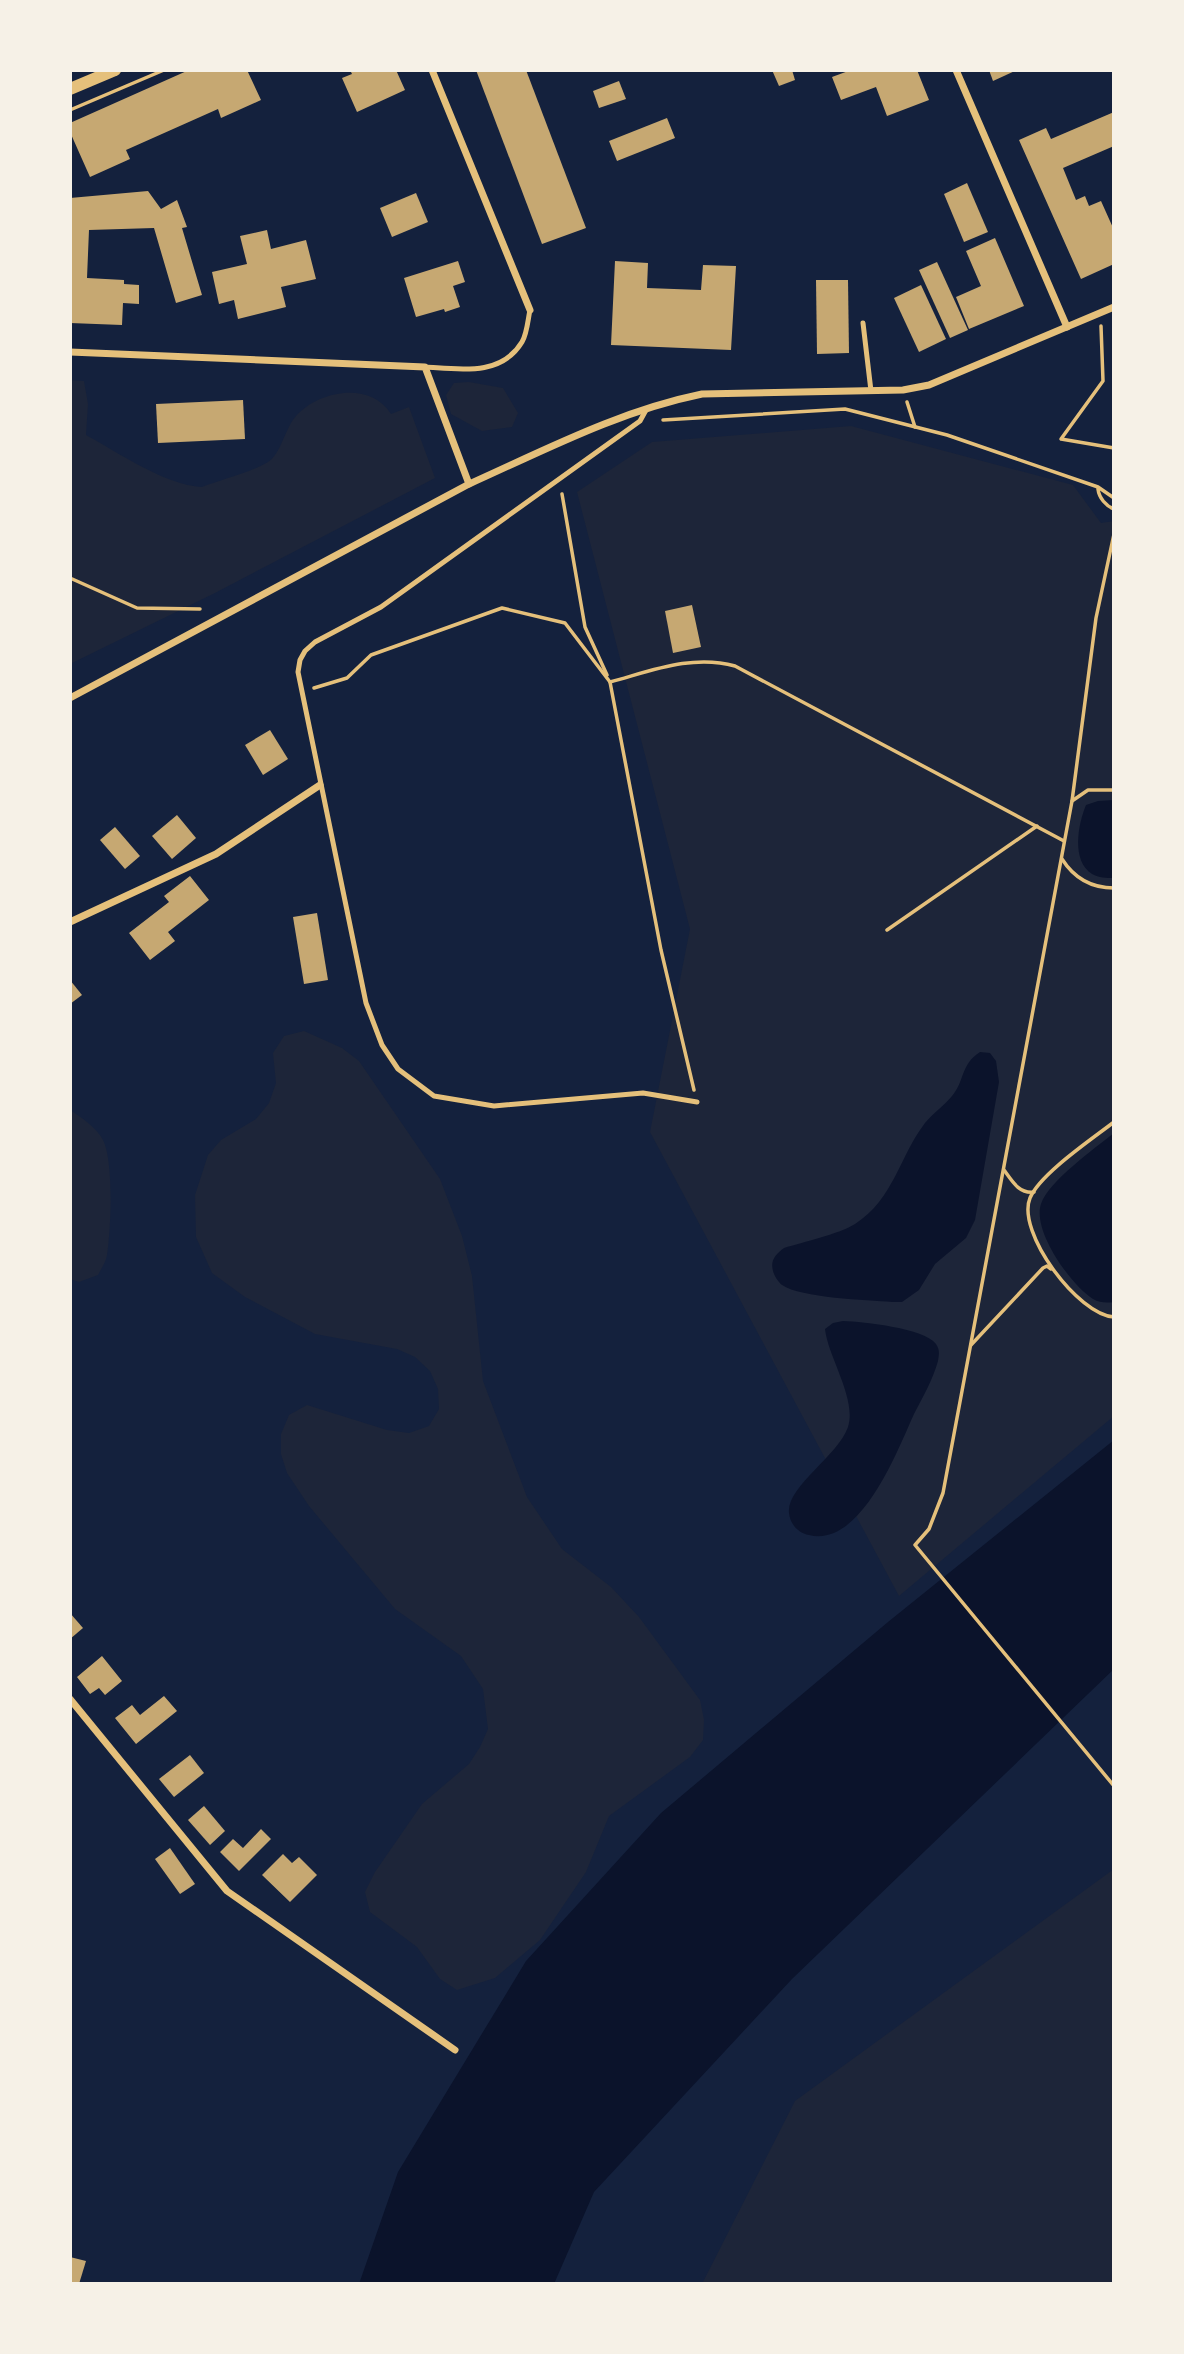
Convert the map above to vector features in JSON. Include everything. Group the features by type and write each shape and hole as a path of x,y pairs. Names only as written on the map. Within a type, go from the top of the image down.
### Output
{"street":[{"path":"70,89 115,70"},
{"path":"432,70 530,310"},
{"path":"956,70 1067,327"},
{"path":"70,698 469,484 612,419 702,394 903,390 929,385 1114,307"},
{"path":"70,352 425,367 469,484"},
{"path":"70,922 216,855 320,785"},
{"path":"70,1699 227,1891 455,2050"}],"lane":[{"path":"425,367 474,370 503,362 523,341 530,310"},
{"path":"863,323 871,391"},
{"path":"648,407 640,421 381,607 315,642 305,650 298,671 366,1003 382,1045 398,1069 434,1096 494,1106 643,1093 697,1102"}],"path":[{"path":"70,110 164,70"},
{"path":"1100,313 1103,381 1062,439 1114,448"},
{"path":"903,390 915,427"},
{"path":"640,421 845,409 947,435 1098,487 1114,498"},
{"path":"560,480 585,627 610,682 661,950 697,1102"},
{"path":"1098,487 1099,494 1108,507 1114,509"},
{"path":"1114,534 1096,618 1072,801 943,1493 929,1529 915,1545 1114,1786"},
{"path":"70,578 137,608 200,609"},
{"path":"302,691 347,678 371,655 502,608 565,623 610,682"},
{"path":"610,682 678,663 708,660 735,666 1064,841"},
{"path":"1072,801 1088,790 1114,790"},
{"path":"887,930 1037,826"},
{"path":"1061,857 1077,877 1087,883 1102,888 1114,888"},
{"path":"1052,1270 1028,1217 1027,1210 1034,1192 1045,1178 1114,1122"},
{"path":"1003,1168 1020,1189 1026,1193 1034,1192"},
{"path":"970,1347 1043,1268 1048,1266 1082,1301 1098,1313 1114,1317"}],"shaded area":[{"path":"70,380 84,381 88,404 86,435 142,467 173,481 202,487 261,466 276,453 292,421 306,407 331,395 345,393 371,397 391,414 409,407 435,478 215,593 70,664"},
{"path":"469,382 503,388 518,413 512,427 482,431 451,414 446,395 454,383"},
{"path":"851,426 1073,485 1101,523 1114,521 1114,1416 899,1596 650,1132 690,929 577,492 652,442"},
{"path":"1114,800 1114,878 1103,878 1085,868 1079,851 1079,832 1086,805"},
{"path":"304,1031 342,1048 359,1061 440,1179 462,1236 472,1276 483,1381 527,1497 562,1549 611,1587 639,1617 700,1700 704,1720 703,1740 690,1757 609,1816 586,1872 540,1940 495,1978 457,1990 440,1979 417,1947 370,1912 365,1892 375,1872 422,1804 469,1764 480,1747 488,1729 483,1689 461,1656 395,1609 309,1506 287,1473 281,1454 281,1434 289,1415 307,1405 387,1430 409,1433 429,1426 439,1409 438,1389 430,1371 415,1357 397,1349 315,1334 245,1297 212,1273 196,1237 195,1195 208,1155 221,1140 256,1119 269,1103 276,1083 273,1053 284,1036"},
{"path":"980,1052 990,1053 996,1061 999,1082 975,1220 966,1238 935,1264 919,1290 902,1302 819,1296 782,1285 773,1271 772,1264 776,1255 784,1248 848,1228 868,1214 888,1189 916,1136 952,1096 969,1062"},
{"path":"70,1110 93,1127 103,1140 110,1179 106,1258 98,1275 79,1282 70,1279"},
{"path":"1114,1133 1114,1302 1106,1303 1084,1292 1065,1270 1048,1242 1040,1215 1045,1195 1053,1186"},
{"path":"843,1321 893,1327 929,1338 939,1350 938,1361 898,1450 861,1512 845,1526 828,1535 809,1535 798,1530 793,1524 789,1513 790,1503 804,1482 834,1449 848,1427 849,1404 825,1329 833,1323"},
{"path":"1114,1440 1114,1669 792,1979 594,2192 554,2284 359,2284 398,2172 526,1961 661,1813 888,1622"},
{"path":"1114,1869 1114,2284 702,2284 795,2101"}],"building":[{"path":"189,70 247,70 261,100 221,118 218,109 126,150 130,159 90,177 70,132 70,123"},
{"path":"350,70 396,70 405,90 357,112 342,78 352,74"},
{"path":"476,70 526,70 586,228 542,244"},
{"path":"772,70 792,70 795,80 779,86"},
{"path":"851,70 917,70 929,100 887,116 876,87 841,100 832,77"},
{"path":"989,70 1017,70 993,81"},
{"path":"619,81 626,99 599,108 593,91"},
{"path":"1114,112 1114,146 1063,168 1076,200 1085,196 1089,206 1101,201 1114,230 1114,264 1081,279 1019,140 1046,128 1051,139"},
{"path":"667,118 675,138 617,161 609,141"},
{"path":"967,183 988,232 964,242 944,194"},
{"path":"148,191 161,209 177,200 187,227 182,228 202,295 176,303 154,228 89,230 87,278 124,280 124,284 139,285 139,304 123,303 122,325 70,323 70,198"},
{"path":"416,193 428,222 392,237 380,208"},
{"path":"267,230 271,249 306,240 316,279 281,287 286,307 238,319 234,300 219,304 212,272 247,264 240,236"},
{"path":"995,238 1024,306 969,329 956,297 981,286 966,251"},
{"path":"458,261 465,282 453,286 460,307 416,317 404,278"},
{"path":"615,261 648,263 647,288 701,290 703,265 736,266 731,350 611,345"},
{"path":"937,262 968,330 950,338 919,270"},
{"path":"816,280 848,280 849,353 817,354"},
{"path":"921,285 946,339 919,352 894,298"},
{"path":"243,400 245,439 158,443 156,404"},
{"path":"692,605 701,647 673,653 665,611"},
{"path":"270,730 288,759 263,775 245,745"},
{"path":"177,815 196,838 172,859 152,836"},
{"path":"115,827 140,856 125,869 100,840"},
{"path":"190,876 209,900 168,932 175,941 150,960 129,933 169,902 164,896"},
{"path":"317,913 328,980 304,984 293,917"},
{"path":"70,980 82,995 70,1004"},
{"path":"70,1613 83,1628 70,1639"},
{"path":"102,1656 122,1681 105,1695 99,1688 90,1694 77,1677"},
{"path":"164,1696 177,1711 136,1744 115,1718 132,1705 140,1715"},
{"path":"190,1755 204,1773 174,1797 159,1779"},
{"path":"204,1806 225,1831 210,1845 188,1820"},
{"path":"261,1829 271,1839 239,1871 220,1852 233,1839 243,1848"},
{"path":"170,1848 195,1884 180,1894 155,1859"},
{"path":"283,1854 292,1863 299,1857 317,1875 290,1902 262,1875"},
{"path":"70,2257 86,2261 79,2284 70,2284"}]}
